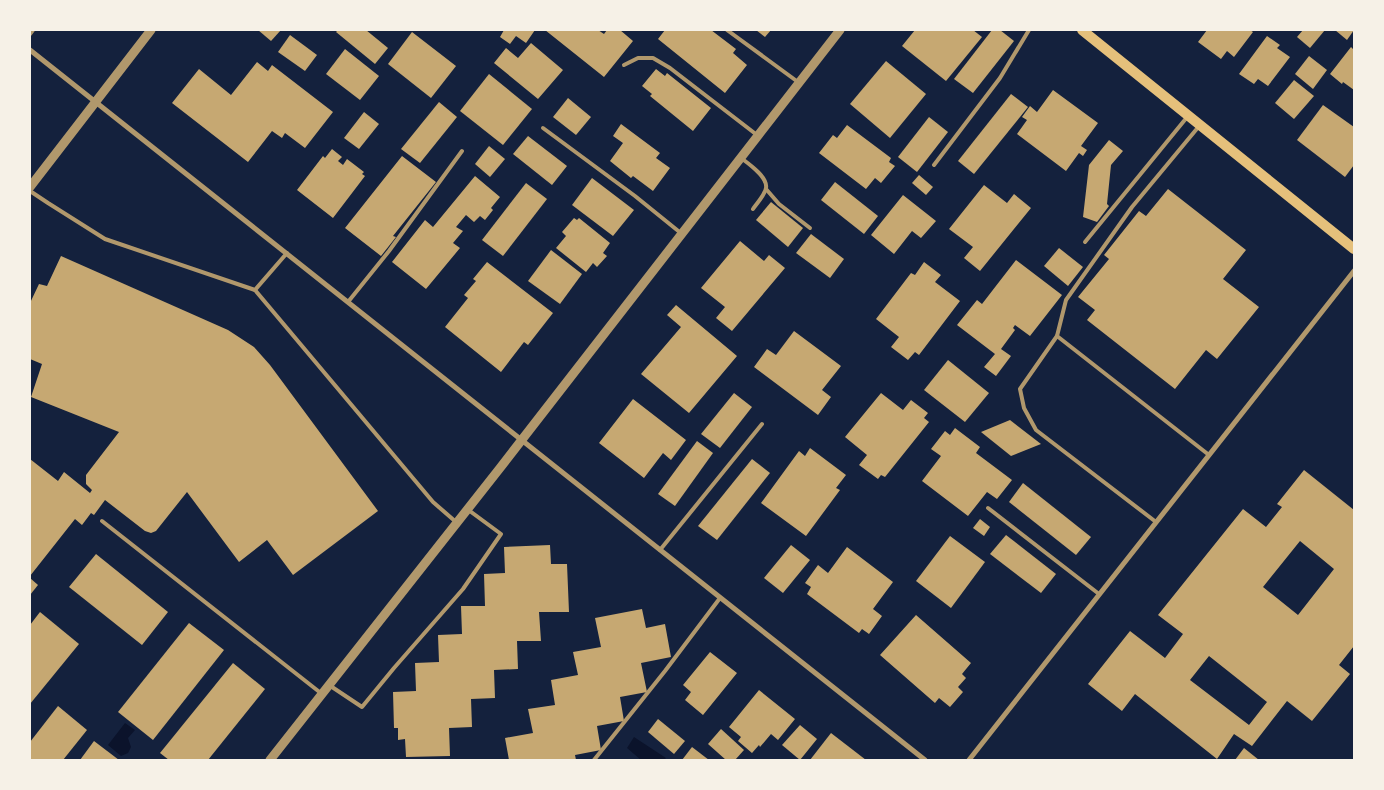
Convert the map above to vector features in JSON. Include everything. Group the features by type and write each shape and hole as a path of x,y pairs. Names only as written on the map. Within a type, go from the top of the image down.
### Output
{"main road":[{"path":"1082,30 1354,249"}],"street":[{"path":"30,187 151,30"},
{"path":"270,760 840,30"},
{"path":"30,50 924,760"},
{"path":"969,760 1354,270"}],"lane":[{"path":"30,34 34,30"},
{"path":"727,30 799,82"},
{"path":"934,166 1000,78 1029,30"},
{"path":"624,65 638,58 653,58 670,68 757,136"},
{"path":"1085,242 1188,115"},
{"path":"1156,522 1036,430 1024,408 1020,389 1057,336 1066,300 1132,207 1200,125"},
{"path":"543,128 635,196 682,234"},
{"path":"348,302 389,251 462,151"},
{"path":"741,158 766,180 766,189 753,209"},
{"path":"766,189 779,204 810,228"},
{"path":"30,191 105,239 255,290 433,502 457,522"},
{"path":"255,290 286,253"},
{"path":"1057,336 1209,455"},
{"path":"660,550 762,424"},
{"path":"988,508 1099,594"},
{"path":"329,685 362,707 462,589 501,534 467,510"},
{"path":"102,521 322,694"},
{"path":"594,760 720,598"}],"water":[{"path":"125,723 135,730 128,738 131,747 128,753 121,756 108,745"},
{"path":"634,737 666,758 664,760 641,760 627,748"}],"building":[{"path":"258,30 281,30 271,41"},
{"path":"338,30 366,30 388,48 375,64 336,32"},
{"path":"504,30 535,30 526,43 516,36 510,44 500,37"},
{"path":"545,30 598,30 604,34 607,30 620,30 633,41 604,77"},
{"path":"665,30 711,30 736,49 733,53 747,65 725,93 658,39"},
{"path":"756,30 771,30 765,37"},
{"path":"915,30 973,30 982,37 946,81 902,46"},
{"path":"992,30 1000,30 1014,41 973,93 954,79"},
{"path":"1207,30 1250,30 1253,32 1234,57 1227,51 1221,59 1198,42"},
{"path":"1303,30 1325,30 1310,48 1297,37"},
{"path":"1335,30 1354,30 1347,40"},
{"path":"412,32 456,66 431,98 388,64"},
{"path":"290,35 317,55 305,71 278,52"},
{"path":"1267,36 1280,45 1277,48 1290,57 1268,86 1258,79 1254,84 1239,74"},
{"path":"531,43 563,70 538,99 494,63 506,48 518,58"},
{"path":"1351,47 1354,50 1354,90 1343,82 1342,84 1330,74"},
{"path":"345,49 379,76 360,100 326,74"},
{"path":"1309,56 1327,70 1313,89 1295,74"},
{"path":"886,61 926,94 890,138 850,104"},
{"path":"257,62 268,71 272,65 333,112 305,148 285,133 282,138 272,131 248,162 172,103 199,69 231,95"},
{"path":"656,69 665,76 667,73 711,108 693,131 650,96 652,94 642,86"},
{"path":"489,74 532,109 503,145 460,111"},
{"path":"1294,80 1314,96 1294,119 1275,103"},
{"path":"1053,90 1098,123 1081,146 1087,150 1083,156 1079,153 1066,171 1017,134 1027,120 1022,117 1030,106 1037,112"},
{"path":"1011,94 1028,107 974,174 958,161"},
{"path":"568,98 591,117 576,135 553,117"},
{"path":"439,102 457,117 420,163 401,149"},
{"path":"1323,105 1354,127 1354,165 1345,177 1297,140"},
{"path":"364,112 379,124 359,149 344,138"},
{"path":"929,117 948,132 917,172 898,157"},
{"path":"621,124 660,153 656,158 670,168 653,191 633,176 631,178 610,161 623,143 613,136"},
{"path":"847,125 891,158 889,162 895,166 881,183 875,178 866,189 819,153 833,135 837,138"},
{"path":"528,136 567,166 552,185 513,154"},
{"path":"1109,140 1123,151 1111,165 1107,204 1109,206 1097,222 1083,217 1089,165"},
{"path":"489,146 505,159 490,177 475,164"},
{"path":"332,149 342,157 338,161 343,165 347,159 364,172 362,174 365,176 333,218 297,190 323,156 325,158"},
{"path":"402,156 436,182 393,236 396,237 381,256 345,228"},
{"path":"919,175 933,187 926,195 912,183"},
{"path":"475,176 500,197 491,208 493,210 485,220 480,216 474,222 466,215 456,227 463,231 453,243 460,248 426,289 392,262 425,220 433,227"},
{"path":"592,178 634,210 613,236 572,205"},
{"path":"835,182 878,216 864,234 821,200"},
{"path":"526,183 547,199 503,256 482,240"},
{"path":"984,185 1007,203 1014,194 1031,208 980,271 964,258 973,247 949,229"},
{"path":"1168,189 1246,250 1223,279 1259,307 1217,359 1206,350 1175,389 1087,320 1095,310 1078,297 1109,259 1104,255 1139,211 1146,216"},
{"path":"903,195 936,221 921,238 912,231 894,254 871,235"},
{"path":"771,202 803,228 788,247 756,220"},
{"path":"574,218 577,220 579,218 610,243 603,253 607,256 597,267 593,263 586,272 556,248 566,236 562,232"},
{"path":"811,234 844,259 830,278 796,253"},
{"path":"740,241 764,261 769,255 785,268 732,331 716,318 725,307 701,288"},
{"path":"1059,248 1083,267 1068,286 1044,266"},
{"path":"551,250 582,274 560,304 528,281"},
{"path":"61,256 228,330 254,347 270,365 378,511 293,575 267,540 239,562 187,492 156,531 151,533 145,531 105,500 94,515 91,513 82,525 75,519 30,576 30,459 58,481 64,472 90,493 92,490 86,484 86,475 119,432 31,397 42,364 30,359 30,303 39,284 47,286"},
{"path":"1016,260 1062,295 1030,336 1015,325 1013,328 1015,330 1001,349 1011,356 996,376 984,367 995,354 957,325 977,300 982,304"},
{"path":"487,262 553,313 528,345 524,342 501,372 445,327 468,298 464,295 476,281 473,279"},
{"path":"924,262 941,275 935,282 960,301 919,355 915,352 908,360 891,347 899,337 876,319 911,273 915,275"},
{"path":"676,305 737,356 689,413 641,374 681,327 667,315"},
{"path":"794,331 841,366 822,390 831,397 818,415 754,367 767,349 776,355"},
{"path":"948,360 989,393 965,422 924,390"},
{"path":"734,393 752,407 720,448 701,434"},
{"path":"881,393 903,410 911,400 928,413 924,418 929,422 885,477 881,475 878,479 859,465 867,455 845,437"},
{"path":"633,399 686,440 671,460 663,453 644,478 599,443"},
{"path":"1010,420 1041,444 1011,456 981,432"},
{"path":"955,428 980,447 976,453 1012,480 997,499 987,492 968,516 922,481 941,456 931,449 945,431 950,435"},
{"path":"697,441 713,453 675,506 658,494"},
{"path":"810,448 846,475 836,488 840,490 806,536 761,503 799,451 805,456"},
{"path":"752,459 770,473 717,540 698,526"},
{"path":"1304,470 1354,510 1354,646 1339,665 1350,674 1312,721 1287,701 1252,746 1234,734 1217,759 1135,694 1122,711 1088,684 1130,631 1165,658 1183,634 1158,615 1243,509 1266,527 1282,507 1277,504","holes":["1300,541 1334,569 1298,615 1263,587","1209,656 1267,702 1249,725 1190,680"]},
{"path":"1023,483 1091,537 1076,555 1009,502"},
{"path":"980,519 990,527 984,536 973,528"},
{"path":"1006,535 1056,574 1041,593 990,554"},
{"path":"950,536 985,562 951,608 916,581"},
{"path":"550,545 551,564 567,564 569,612 539,612 541,641 517,641 518,669 494,670 495,698 471,699 472,727 449,728 450,756 406,757 405,739 398,740 398,728 394,728 393,692 416,691 415,663 439,662 438,635 462,634 461,606 485,606 484,574 505,573 504,547"},
{"path":"791,545 810,560 783,593 764,578"},
{"path":"847,547 893,582 873,609 882,616 869,634 862,629 859,633 807,594 811,587 805,583 818,565 828,573"},
{"path":"96,554 168,612 142,645 69,587"},
{"path":"30,578 38,585 30,595"},
{"path":"642,609 646,628 665,624 671,657 641,663 647,692 620,697 624,721 597,726 601,750 575,755 576,760 509,760 505,738 533,733 528,709 555,705 551,680 578,675 573,652 601,647 595,618"},
{"path":"40,612 79,644 30,704 30,625"},
{"path":"916,615 971,663 962,674 966,678 958,687 963,692 950,707 939,698 935,703 880,655"},
{"path":"189,623 224,650 153,740 118,712"},
{"path":"710,652 737,673 703,715 685,700 691,692 683,685"},
{"path":"233,663 265,689 208,760 169,760 160,753"},
{"path":"759,690 795,719 778,740 771,734 752,753 738,741 741,737 729,727"},
{"path":"58,706 87,730 63,760 30,760 30,742"},
{"path":"658,719 685,741 674,754 648,732"},
{"path":"800,725 817,739 800,760 782,745"},
{"path":"721,729 744,750 735,760 726,760 708,744"},
{"path":"831,733 866,760 810,760"},
{"path":"94,741 119,760 80,760"},
{"path":"692,747 709,760 682,760"},
{"path":"1244,748 1259,760 1235,760"}]}
